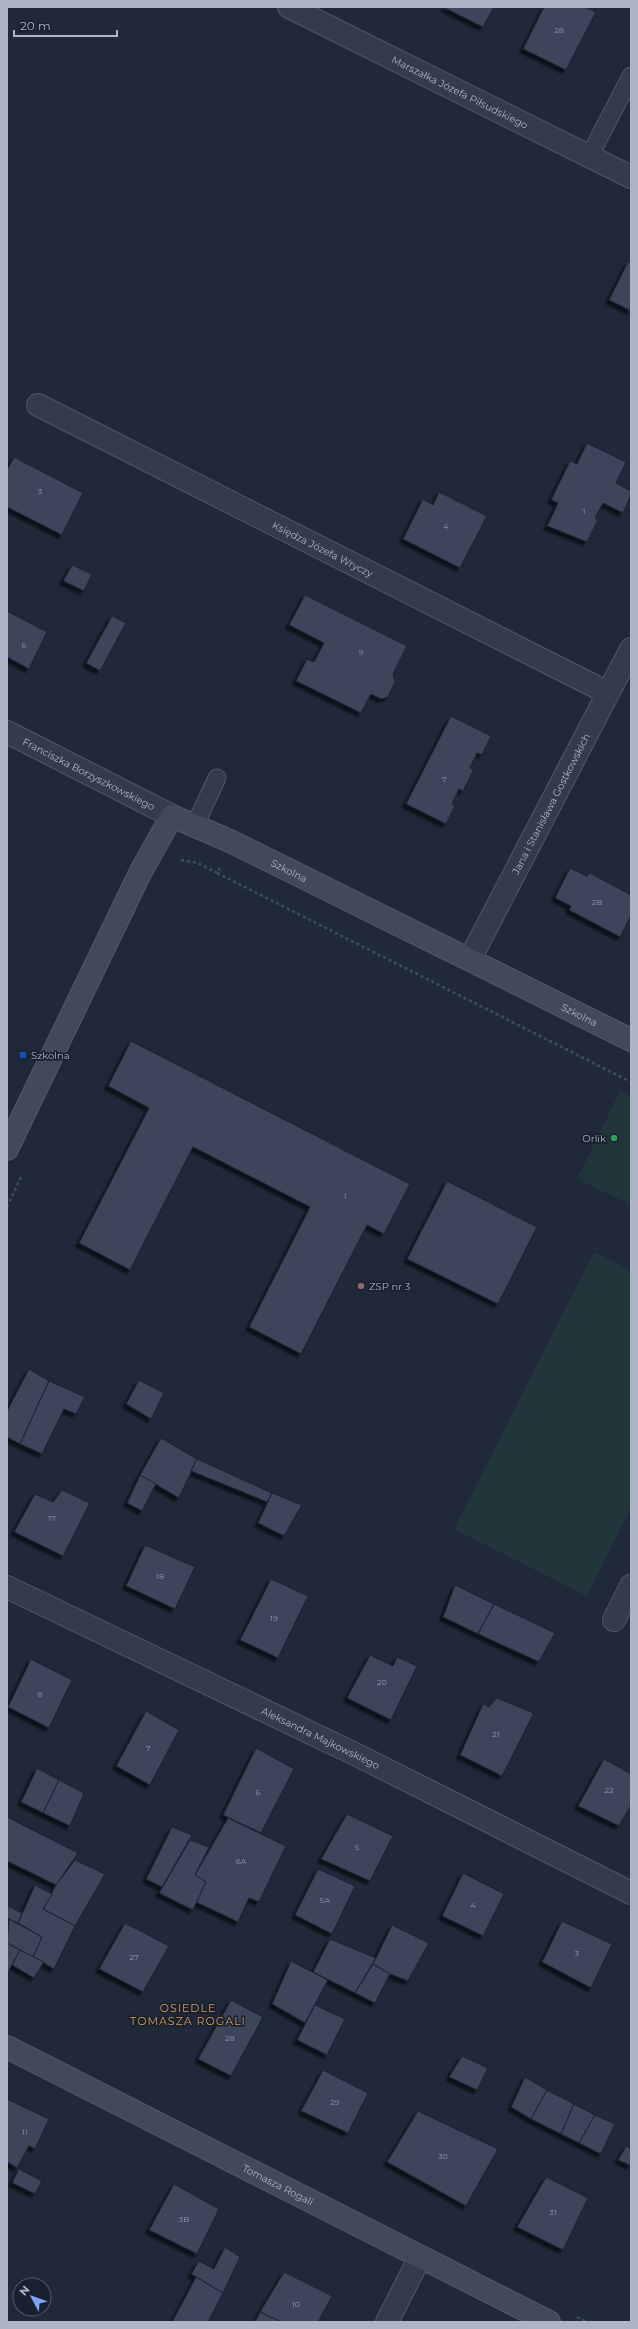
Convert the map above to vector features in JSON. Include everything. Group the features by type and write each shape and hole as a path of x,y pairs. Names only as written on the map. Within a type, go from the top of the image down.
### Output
{"street":[{"name":"Marszałka Józefa Piłsudskiego","path":"289,7 631,177"},
{"name":"Księdza Józefa Wryczy","path":"38,405 608,693"},
{"name":"Jana i Stanisława Gostkowskich","path":"470,959 631,648"},
{"name":"Franciszka Borzyszkowskiego","path":"7,732 172,816"},
{"name":"Szkolna","path":"172,816 195,825 470,959 631,1040"},
{"path":"7,1149 141,871 172,816"},
{"path":"614,1620 631,1586"},
{"name":"Aleksandra Majkowskiego","path":"7,1587 361,1757 631,1893"},
{"name":"Tomasza Rogali","path":"7,2047 549,2322"},
{"path":"387,2322 420,2257"}],"lane":[{"path":"589,157 631,76"},
{"path":"195,825 217,778"}],"shaded area":[{"name":"Orlik","path":"620,1091 631,1096 631,1205 577,1179"},
{"path":"594,1252 631,1271 631,1508 587,1596 454,1529"}],"building":[{"path":"443,7 494,7 483,27"},
{"path":"544,7 585,7 596,12 566,70 523,49"},
{"path":"628,262 631,263 631,311 609,300"},
{"path":"587,443 626,462 616,483 631,491 631,495 623,513 603,503 595,518 598,520 587,542 547,526 558,503 551,500 570,461 577,464"},
{"path":"14,457 83,493 62,535 7,507 7,470"},
{"path":"439,492 487,516 460,568 403,539 423,499 433,505"},
{"path":"72,565 92,574 84,591 63,581"},
{"path":"305,595 407,646 393,674 395,682 388,697 381,699 371,694 361,713 296,681 307,659 314,662 324,643 289,625"},
{"path":"7,611 47,632 29,669 7,657"},
{"path":"112,616 126,623 100,671 86,663"},
{"path":"451,716 491,736 482,755 477,753 470,768 474,769 463,791 459,789 452,804 455,806 446,824 406,804"},
{"path":"570,868 587,876 590,873 631,895 631,916 620,937 569,910 571,906 555,898"},
{"path":"131,1041 410,1184 384,1234 367,1225 301,1354 249,1327 310,1207 193,1147 130,1270 79,1243 149,1108 108,1086"},
{"path":"447,1181 537,1227 498,1304 407,1259"},
{"path":"29,1369 49,1381 20,1444 7,1437 7,1411"},
{"path":"139,1380 164,1393 151,1419 126,1404"},
{"path":"49,1381 85,1397 76,1414 64,1409 42,1454 20,1444"},
{"path":"161,1438 197,1459 179,1498 140,1475"},
{"path":"197,1459 272,1493 267,1502 191,1471"},
{"path":"140,1475 156,1484 142,1511 127,1503"},
{"path":"62,1490 90,1503 63,1556 14,1532 35,1494 53,1502"},
{"path":"272,1493 302,1505 284,1536 258,1523"},
{"path":"145,1545 195,1567 175,1609 126,1586"},
{"path":"271,1579 308,1596 278,1658 240,1640"},
{"path":"455,1585 494,1604 478,1634 443,1617"},
{"path":"494,1604 555,1633 539,1662 478,1634"},
{"path":"370,1655 393,1666 397,1657 417,1666 391,1720 347,1698"},
{"path":"31,1659 72,1680 49,1728 8,1707"},
{"path":"497,1698 534,1713 502,1776 460,1755 483,1704 489,1707"},
{"path":"146,1711 179,1730 150,1785 116,1766"},
{"path":"256,1748 294,1769 261,1833 223,1815"},
{"path":"604,1759 631,1774 631,1805 619,1826 578,1806"},
{"path":"37,1768 59,1780 43,1813 21,1802"},
{"path":"59,1780 84,1793 70,1826 43,1813"},
{"path":"347,1814 393,1836 370,1881 321,1859"},
{"path":"7,1817 78,1853 56,1885 7,1861"},
{"path":"228,1818 286,1846 259,1902 249,1898 238,1922 196,1902 206,1882 195,1875"},
{"path":"172,1827 192,1835 162,1887 146,1879"},
{"path":"190,1840 209,1847 195,1875 206,1882 193,1910 159,1893"},
{"path":"75,1860 105,1874 75,1926 43,1909 56,1885"},
{"path":"318,1869 355,1886 332,1934 295,1915"},
{"path":"463,1873 504,1894 483,1936 442,1916"},
{"path":"35,1885 52,1894 43,1909 75,1926 54,1969 33,1957 42,1937 18,1923"},
{"path":"8,1906 22,1913 18,1923 7,1918"},
{"path":"9,1919 42,1937 33,1957 7,1943"},
{"path":"562,1921 612,1944 591,1988 542,1962"},
{"path":"125,1923 169,1946 143,1992 99,1969"},
{"path":"392,1925 429,1943 408,1981 390,1974 373,1964"},
{"path":"330,1939 376,1958 355,1993 313,1972"},
{"path":"7,1943 20,1950 7,1974"},
{"path":"20,1950 44,1962 34,1978 12,1965"},
{"path":"291,1961 328,1980 305,2023 272,2004"},
{"path":"373,1964 390,1974 375,2003 355,1993"},
{"path":"231,2000 263,2017 231,2076 198,2059"},
{"path":"315,2005 345,2019 327,2055 297,2040"},
{"path":"462,2056 488,2068 477,2090 449,2077"},
{"path":"323,2070 368,2093 348,2133 301,2111"},
{"path":"525,2077 547,2090 531,2119 511,2107"},
{"path":"547,2090 574,2104 561,2134 531,2119"},
{"path":"7,2099 49,2119 35,2149 29,2146 17,2168 7,2162"},
{"path":"574,2104 595,2115 579,2143 561,2134"},
{"path":"418,2111 498,2149 466,2206 387,2162"},
{"path":"595,2115 615,2124 601,2154 579,2143"},
{"path":"626,2146 631,2148 631,2166 618,2160"},
{"path":"19,2169 42,2181 35,2194 12,2183"},
{"path":"546,2177 588,2198 563,2250 517,2227"},
{"path":"174,2184 219,2209 197,2254 149,2230"},
{"path":"225,2247 240,2257 223,2293 191,2274 199,2261 214,2269"},
{"path":"284,2272 332,2296 318,2322 281,2322 260,2312"},
{"path":"196,2277 223,2293 208,2322 172,2322"},
{"path":"260,2312 281,2322 255,2322"}],"place":[{"name":"Szkolna","path":"23,1055"},
{"name":"Orlik","path":"614,1138"},
{"name":"ZSP nr 3","path":"361,1286"}],"district":[{"name":"OSIEDLE TOMASZA ROGALI","path":"188,2014"}]}
